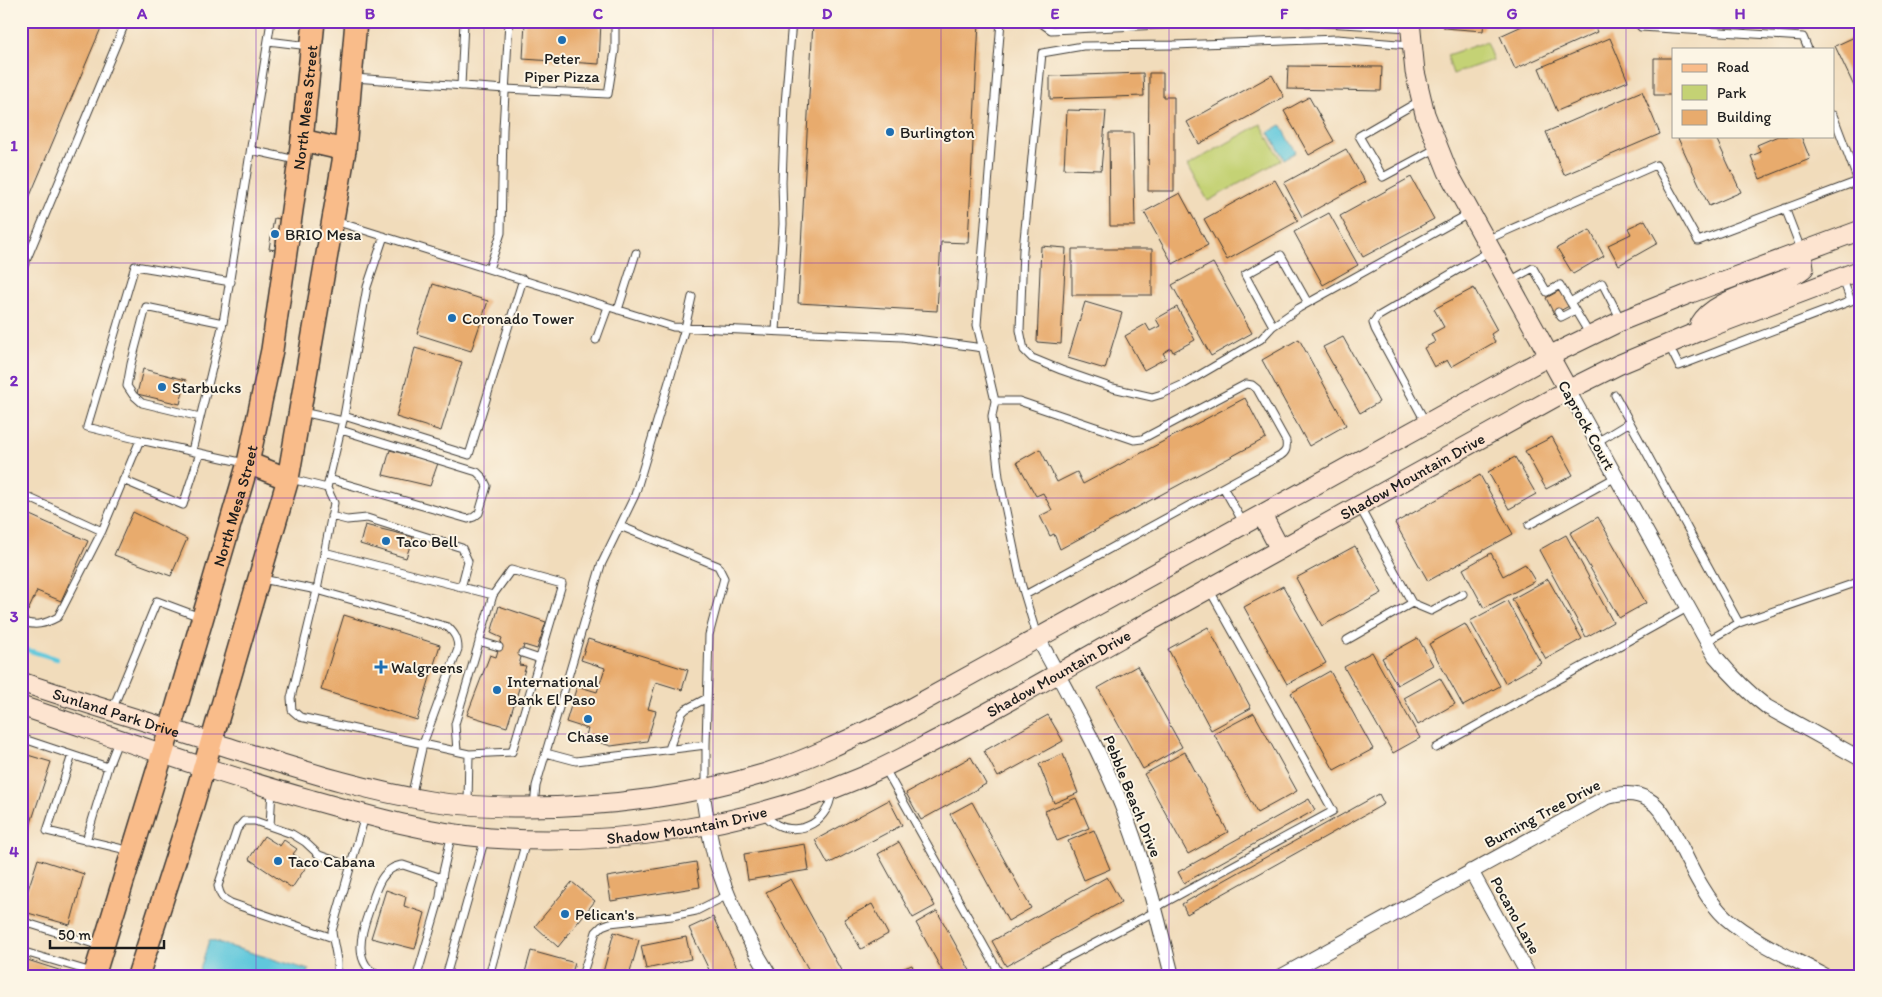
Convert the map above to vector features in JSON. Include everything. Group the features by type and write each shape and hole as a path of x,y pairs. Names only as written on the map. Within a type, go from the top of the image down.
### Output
{"main road":[{"name":"North Mesa Street","path":"94,974 163,753 248,463 272,350 300,150 314,21"},
{"path":"138,976 212,742 288,479 345,150 356,21"},
{"name":"Caprock Court","path":"1410,32 1415,72 1437,148 1470,213 1568,390"},
{"path":"300,150 345,150"},
{"name":"Shadow Mountain Drive","path":"212,742 370,789 410,797 476,806 591,806 656,798 704,789 774,770 840,743 891,719 1549,356 1621,321 1691,292 1861,230"},
{"path":"1702,330 1700,324 1704,318 1720,306 1794,277 1804,268 1802,252"},
{"name":"Shadow Mountain Drive","path":"204,767 366,816 426,829 485,837 527,840 578,840 621,837 707,824 762,811 833,788 884,767 999,707 1568,390 1702,330 1861,270"},
{"path":"248,463 288,479"},
{"path":"1262,515 1280,550"},
{"name":"Sunland Park Drive","path":"21,682 212,742"},
{"name":"Sunland Park Drive","path":"21,706 204,767"},
{"path":"476,806 485,837"}],"street":[{"name":"Caprock Court","path":"1568,390 1715,656 1731,676 1767,708 1861,759"},
{"name":"Pebble Beach Drive","path":"1038,638 1102,761 1126,817 1143,863 1172,976"},
{"path":"704,789 707,824 716,862 739,922 770,976"},
{"name":"Burning Tree Drive","path":"1282,976 1604,798 1618,794 1639,795 1654,804 1663,814 1709,897 1725,917 1742,930 1825,976"},
{"name":"Pocano Lane","path":"1471,871 1529,976"}],"lane":[{"path":"21,273 126,21"},
{"path":"192,451 231,282 271,21"},
{"path":"461,86 464,21"},
{"path":"489,269 500,233 509,21"},
{"path":"351,78 608,94 614,50 615,21"},
{"path":"776,331 783,224 782,182 785,104 792,21"},
{"path":"1001,21 977,325 995,401 992,416 999,477 1025,594 1038,638"},
{"path":"1041,21 1051,30 1246,21"},
{"path":"1293,21 1410,32"},
{"path":"1636,21 1641,27 1804,37 1808,48"},
{"path":"1410,32 1337,39 1174,45 1083,46 1042,53 1023,250 1020,330 1024,350 1032,358 1113,388 1152,397 1162,394 1184,384 1261,339 1273,326 1308,303 1470,213"},
{"path":"268,41 312,46"},
{"path":"1422,100 1359,136 1383,177 1437,148"},
{"path":"1426,424 1375,329 1373,323 1377,317 1488,245 1656,165 1698,241 1859,180 1834,118"},
{"path":"251,150 300,150"},
{"path":"1785,208 1802,252"},
{"path":"333,220 673,327 902,337 982,348"},
{"path":"384,236 367,287 341,430 327,488 334,503 318,590 291,698 292,710 300,717 469,754 512,752 562,584 511,570 492,595 455,724 457,751"},
{"path":"618,310 636,253"},
{"path":"1273,326 1245,275 1281,255 1308,303"},
{"path":"231,282 135,266 87,427 248,463"},
{"path":"1508,282 1534,268 1548,294 1560,285 1591,336"},
{"path":"1668,344 1679,366 1851,301 1842,276"},
{"path":"300,411 343,418 469,455 523,279"},
{"path":"1570,302 1602,284 1621,321"},
{"path":"534,807 536,786 601,565 635,495 685,328 692,297"},
{"path":"596,340 608,306"},
{"path":"200,417 142,403 127,386 131,364 146,307 223,323"},
{"path":"1558,312 1561,317 1575,310"},
{"path":"995,401 1019,401 1134,440 1142,439 1246,384 1252,385 1257,389 1286,441 1287,448 1280,456 1025,594"},
{"path":"1615,395 1739,623"},
{"path":"1597,442 1630,422"},
{"path":"329,479 468,519 479,513 487,486 477,472 341,430"},
{"path":"21,621 30,625 46,623 58,617 102,531 140,440"},
{"path":"123,480 183,505 200,453"},
{"path":"1529,526 1616,477"},
{"path":"288,479 327,488"},
{"path":"1223,487 1245,524"},
{"path":"21,494 102,531"},
{"path":"1359,506 1412,603 1431,611 1463,594"},
{"path":"331,516 347,520 366,518 462,548 468,561 461,588"},
{"path":"620,526 718,566 724,578 709,635 704,789"},
{"path":"324,552 492,595"},
{"path":"259,579 318,590 448,626 455,633 458,649 423,744 410,797"},
{"path":"1707,641 1739,623 1861,581"},
{"path":"1032,976 1333,811 1209,589"},
{"path":"111,711 157,600 203,618"},
{"path":"1347,640 1412,603"},
{"path":"1436,748 1688,607"},
{"path":"479,641 499,648"},
{"path":"522,653 540,659"},
{"path":"669,749 682,713 707,698"},
{"path":"21,738 108,768"},
{"path":"86,841 108,768 119,739"},
{"path":"546,753 576,761 706,744"},
{"path":"72,754 47,831 132,851"},
{"path":"469,754 476,806"},
{"path":"884,767 1001,976"},
{"path":"762,811 768,819 778,826 800,829 816,822 825,812 833,788"},
{"path":"270,826 272,789"},
{"path":"336,976 338,963 332,931 366,816"},
{"path":"333,938 224,900 220,895 218,886 237,829 244,821 254,821 292,834 306,842 319,855 350,866"},
{"path":"417,976 440,897 442,878 452,833"},
{"path":"446,976 485,837"},
{"path":"489,976 527,840"},
{"path":"380,976 373,973 366,966 362,959 361,945 361,933 378,884 390,869 403,865 442,878"},
{"path":"582,976 596,932 602,926 610,923 672,916 696,910 728,895"},
{"path":"21,921 103,947"},
{"path":"21,950 94,974"}],"green space":[{"path":"1486,42 1493,60 1453,74 1447,55"},
{"path":"1261,124 1281,160 1208,201 1188,165"}],"water":[{"path":"1281,125 1296,152 1284,159 1269,132"},
{"path":"209,940 309,970 306,976 198,976"}],"building":[{"path":"21,21 104,21 21,217"},
{"name":"Peter Piper Pizza","path":"525,21 601,21 599,64 523,59"},
{"name":"Burlington","path":"813,21 979,21 968,243 941,242 937,311 798,303"},
{"path":"1444,21 1484,21 1483,31 1444,28"},
{"path":"1533,21 1592,21 1597,32 1515,69 1500,36"},
{"path":"1861,34 1861,101 1835,46"},
{"path":"1610,38 1628,81 1557,111 1539,68"},
{"path":"1654,58 1672,58 1672,95 1654,95"},
{"path":"1288,66 1382,67 1381,91 1287,89"},
{"path":"1143,73 1144,96 1050,99 1050,76"},
{"path":"1149,73 1163,73 1163,97 1174,97 1174,191 1148,191"},
{"path":"1272,75 1284,97 1199,144 1187,122"},
{"path":"1642,91 1660,134 1564,175 1546,132"},
{"path":"1309,97 1334,141 1309,155 1284,111"},
{"path":"1067,110 1106,111 1101,170 1064,169"},
{"path":"1109,133 1133,133 1135,226 1110,226"},
{"path":"1678,138 1716,138 1741,192 1709,206"},
{"path":"1773,138 1802,138 1810,159 1760,179 1751,156 1761,152 1757,145"},
{"path":"1346,149 1365,182 1302,217 1284,183"},
{"path":"1411,177 1434,219 1363,257 1340,216"},
{"path":"1275,180 1298,221 1227,260 1204,219"},
{"path":"1180,193 1208,245 1173,264 1144,212"},
{"path":"1329,213 1358,265 1323,285 1294,232"},
{"name":"BRIO Mesa","path":"274,218 280,219 276,250 269,249"},
{"path":"1645,220 1658,243 1619,265 1608,245 1631,234 1628,228"},
{"path":"1590,230 1604,256 1573,274 1557,248"},
{"path":"1041,246 1066,248 1061,344 1037,342"},
{"path":"1072,249 1152,249 1152,295 1072,295"},
{"path":"1213,263 1252,333 1211,356 1172,285"},
{"name":"Coronado Tower","path":"433,284 488,301 471,351 417,334"},
{"path":"1474,288 1497,330 1491,334 1495,342 1451,367 1447,360 1434,367 1424,348 1435,342 1431,334 1444,327 1434,309"},
{"path":"1562,289 1571,305 1554,314 1546,298"},
{"path":"1085,302 1122,313 1105,369 1068,358"},
{"path":"1177,307 1195,340 1173,352 1171,348 1163,353 1166,358 1144,370 1125,336 1146,324 1150,331 1160,326 1156,319"},
{"path":"1343,337 1379,402 1360,413 1323,347"},
{"path":"1299,339 1346,425 1309,446 1262,360"},
{"path":"415,348 462,362 441,431 396,417"},
{"name":"Starbucks","path":"143,369 186,380 180,404 137,394"},
{"path":"1245,398 1266,438 1060,549 1054,534 1050,536 1040,516 1052,510 1043,493 1036,496 1017,462 1040,449 1057,482 1077,472 1083,484"},
{"path":"1552,437 1573,475 1546,489 1525,451"},
{"path":"390,450 438,463 430,486 383,475"},
{"path":"1515,457 1536,494 1509,509 1488,472"},
{"path":"1480,475 1513,534 1428,581 1395,523"},
{"path":"21,511 88,541 61,601 37,591 28,611 21,608"},
{"path":"133,512 187,539 171,576 114,555"},
{"path":"1598,517 1646,603 1619,618 1570,533"},
{"name":"Taco Bell","path":"365,525 413,537 406,558 360,544"},
{"path":"1566,535 1613,622 1586,637 1539,550"},
{"path":"1355,546 1382,593 1322,626 1296,578"},
{"path":"1491,553 1503,576 1525,564 1535,581 1484,608 1463,569"},
{"path":"1548,579 1582,639 1546,659 1512,599"},
{"path":"1283,586 1326,663 1287,684 1244,607"},
{"path":"1507,601 1541,663 1505,683 1470,621"},
{"name":"International Bank El Paso","path":"499,606 546,622 537,649 524,645 519,665 526,666 507,727 467,715 490,655 496,657 502,638 491,633"},
{"name":"Walgreens","path":"344,615 440,645 417,720 321,690"},
{"path":"1465,624 1500,686 1463,706 1429,644"},
{"path":"1208,627 1251,708 1211,730 1168,649"},
{"path":"1418,638 1433,665 1397,685 1382,658"},
{"path":"588,639 688,670 682,690 656,682 648,709 656,711 647,741 611,746 585,738 588,729 566,722 577,686 597,692 605,668 581,660"},
{"path":"1372,652 1420,738 1393,753 1344,667"},
{"path":"1137,666 1182,747 1143,769 1098,688"},
{"path":"1330,671 1373,749 1334,770 1291,693"},
{"path":"1440,678 1455,704 1418,725 1404,698"},
{"path":"1254,713 1297,791 1257,813 1214,734"},
{"path":"1048,715 1063,741 998,777 984,751"},
{"path":"1185,752 1228,832 1188,854 1144,774"},
{"path":"21,753 51,762 23,847 21,846"},
{"path":"1063,754 1078,793 1054,803 1039,764"},
{"path":"971,757 986,784 921,820 906,793"},
{"path":"1379,794 1384,804 1187,914 1182,904"},
{"path":"1076,798 1089,828 1057,841 1045,811"},
{"path":"1309,799 1315,810 1184,883 1178,872"},
{"path":"889,800 902,825 828,864 815,840"},
{"path":"972,802 1031,908 1008,921 950,814"},
{"path":"1094,830 1110,869 1084,880 1068,841"},
{"name":"Taco Cabana","path":"264,836 280,846 284,840 297,849 293,854 308,864 292,888 249,859"},
{"path":"899,842 935,906 913,918 878,854"},
{"path":"805,844 809,870 748,880 744,854"},
{"path":"38,859 84,874 70,925 21,911"},
{"path":"696,862 700,887 611,901 607,877"},
{"path":"1107,877 1121,902 1006,966 992,941"},
{"path":"791,879 844,976 812,976 766,892"},
{"name":"Pelican's","path":"572,882 595,901 558,947 535,926"},
{"path":"386,890 406,897 404,906 425,913 415,949 371,938"},
{"path":"872,904 888,934 861,949 844,919"},
{"path":"937,911 973,976 945,976 916,923"},
{"path":"713,917 740,974 737,976 712,976 689,928"},
{"path":"614,932 639,940 629,976 602,976"},
{"path":"686,937 691,959 646,969 641,946"},
{"path":"531,951 575,963 571,976 524,976"},
{"path":"21,958 62,971 60,976 21,976"},
{"path":"912,965 916,976 884,976"}],"waterway":[{"path":"21,648 57,659"}],"place":[{"name":"Peter Piper Pizza","path":"562,40"},
{"name":"Burlington","path":"890,132"},
{"name":"BRIO Mesa","path":"275,234"},
{"name":"Coronado Tower","path":"452,318"},
{"name":"Starbucks","path":"162,387"},
{"name":"Taco Bell","path":"386,541"},
{"name":"Walgreens","path":"381,667"},
{"name":"International Bank El Paso","path":"497,690"},
{"name":"Chase","path":"588,719"},
{"name":"Taco Cabana","path":"278,861"},
{"name":"Pelican's","path":"565,914"}]}
